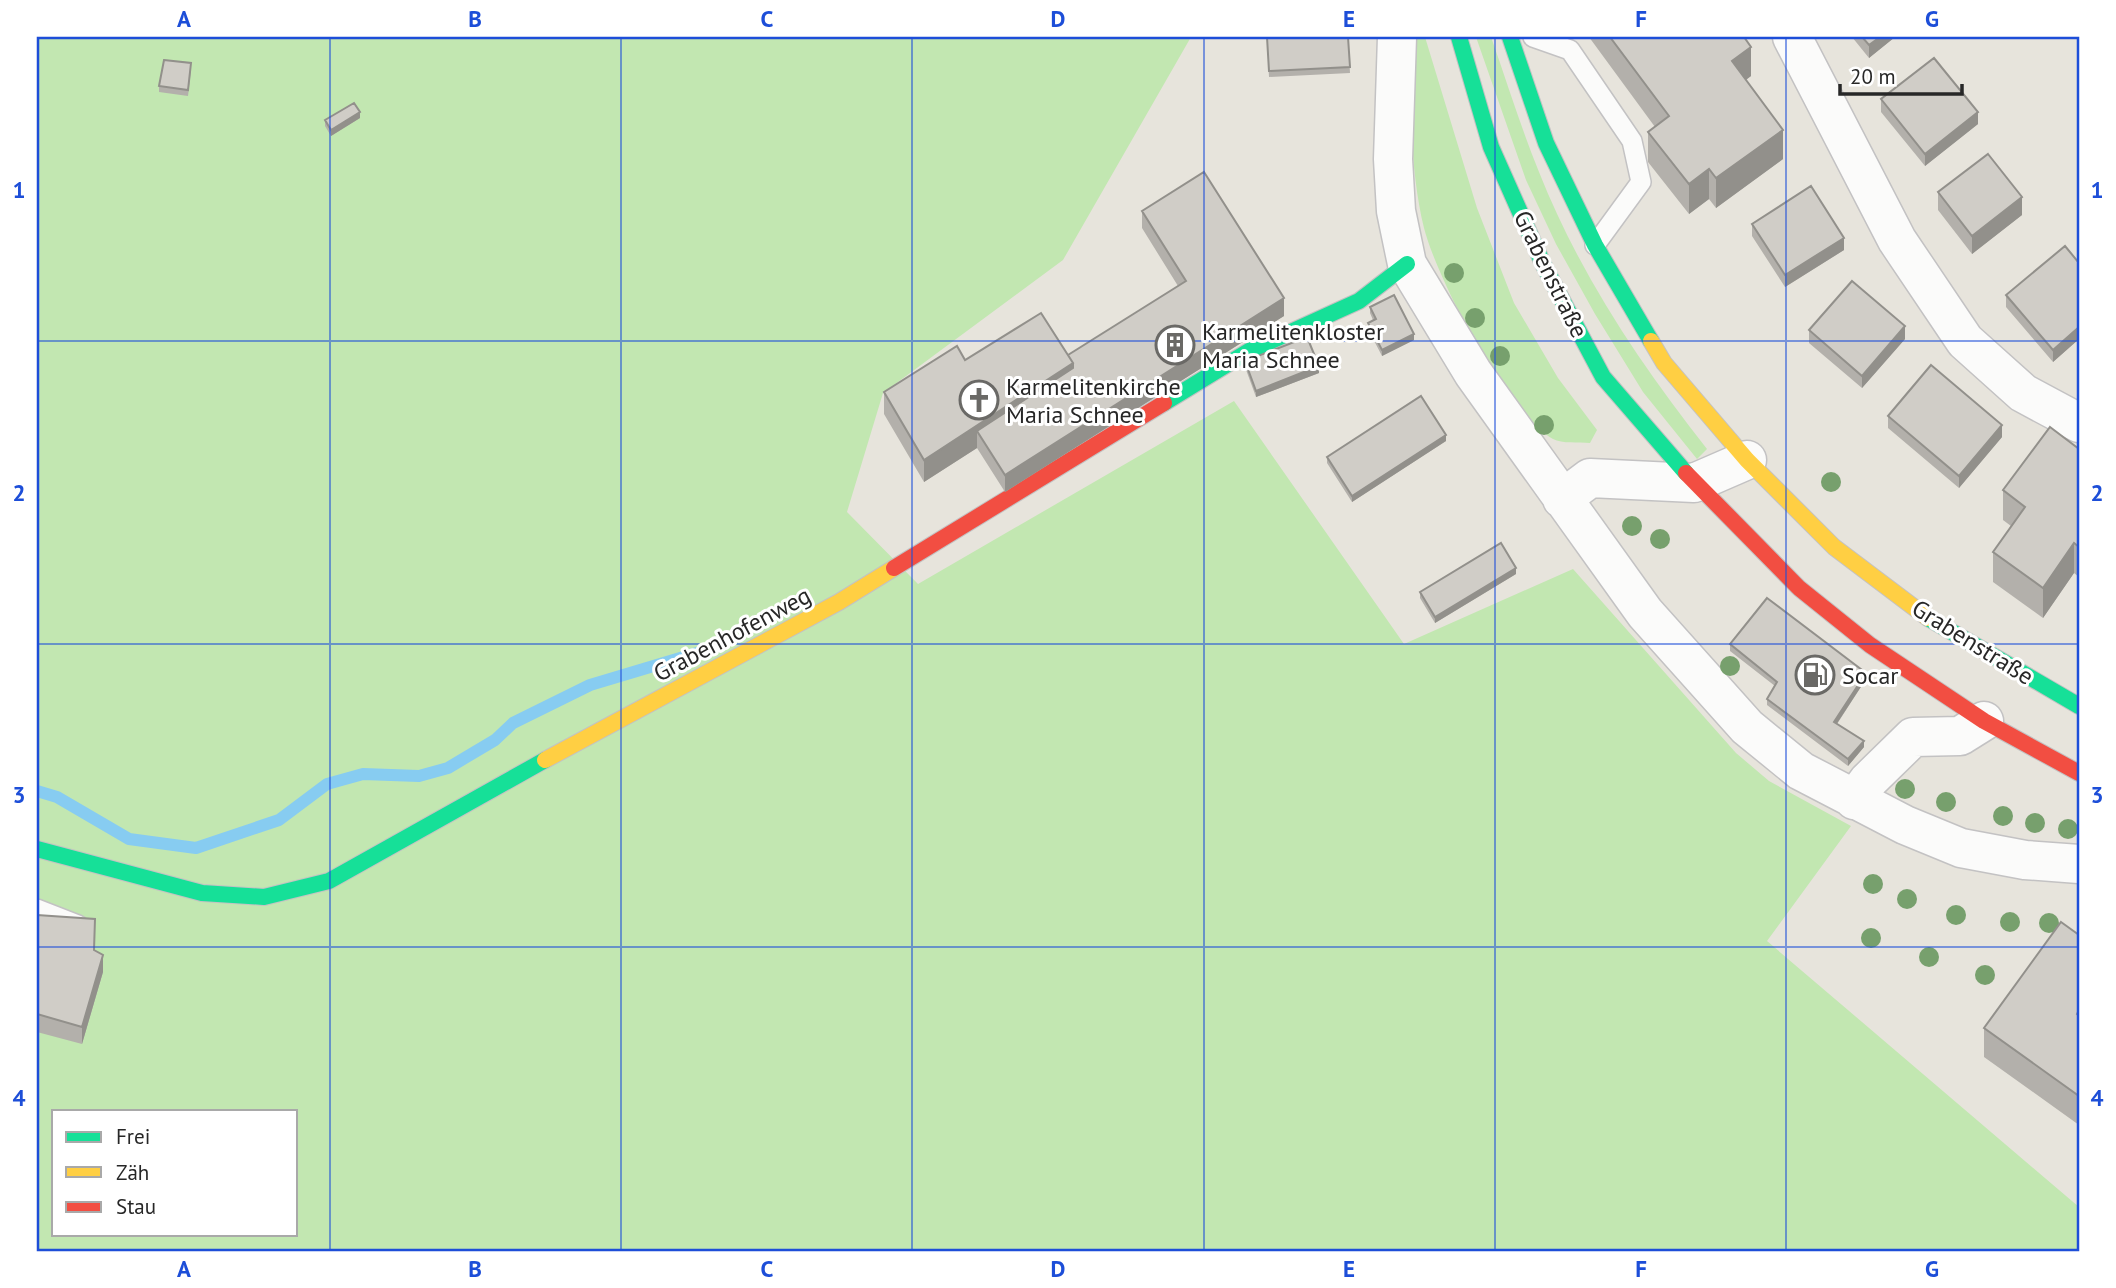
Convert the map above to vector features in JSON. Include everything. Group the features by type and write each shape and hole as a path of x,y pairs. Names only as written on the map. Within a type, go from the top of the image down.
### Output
{"main road":[{"name":"Grabenstraße","path":"1459,37 1491,147 1543,264 1604,377 1694,483 1800,588 1870,645 1984,722 2079,773"},
{"name":"Grabenstraße","path":"1510,37 1546,142 1595,245 1664,363 1747,460 1834,547 1937,625 2079,705"},
{"name":"Grabenhofenweg","path":"37,849 202,893 264,897 329,881 558,753 839,602 1249,351 1359,301 1407,264"}],"street":[{"path":"1396,37 1393,159 1396,211 1407,264 1473,373 1645,613 1747,727 1801,771 1905,825 1961,848 2025,860 2079,864"},
{"path":"1793,37 1897,240 1965,341 2023,393 2079,423"},
{"path":"1562,499 1590,478 1694,483 1747,460"},
{"path":"1854,800 1868,781 1913,737 1960,736 1984,722"}],"lane":[{"path":"1533,37 1570,50 1632,141 1641,182 1595,245"},
{"path":"37,909 86,928"}],"green space":[{"path":"37,37 1191,37 1063,260 883,393 847,512 918,584 1234,401 1404,644 1573,569 1736,753 1769,781 1851,826 1767,941 2079,1207 2079,1251 37,1251"},
{"path":"1410,37 1425,37 1477,208 1514,303 1558,378 1597,430 1590,443 1553,439 1535,425 1515,403 1476,343 1443,279 1431,251 1419,204 1412,133"},
{"path":"1476,37 1491,37 1539,172 1592,282 1635,351 1707,449 1697,459 1643,392 1556,244 1526,180"}],"building":[{"path":"1267,37 1348,37 1350,67 1269,71"},
{"path":"1610,37 1744,37 1751,47 1732,61 1783,130 1716,178 1709,169 1689,184 1648,132 1669,116"},
{"path":"1862,37 1880,37 1869,45"},
{"path":"1934,58 1978,112 1925,154 1881,99"},
{"path":"164,60 191,63 188,90 159,86"},
{"path":"354,103 360,112 331,130 325,120"},
{"path":"1988,154 2022,197 1972,236 1938,192"},
{"name":"Karmelitenkloster Maria Schnee","path":"1204,172 1284,298 1005,475 977,431 1073,368 1068,355 1186,281 1142,211"},
{"path":"1811,186 1844,238 1785,275 1752,224"},
{"path":"2065,246 2079,263 2079,327 2053,350 2006,295"},
{"path":"1852,281 1905,326 1862,376 1809,330"},
{"path":"1394,295 1414,334 1382,350 1368,323 1376,319 1370,307"},
{"name":"Karmelitenkirche Maria Schnee","path":"1041,313 1073,363 924,460 884,392 957,346 965,360"},
{"path":"1307,337 1319,366 1256,391 1245,361"},
{"path":"1931,365 2002,425 1959,476 1888,416"},
{"path":"1421,396 1446,435 1352,496 1327,457"},
{"path":"2050,427 2079,449 2079,547 2074,543 2043,588 1993,552 2025,507 2003,490"},
{"path":"1501,543 1516,568 1435,617 1420,592"},
{"path":"1767,598 1866,673 1834,722 1864,741 1848,759 1767,699 1777,682 1730,644"},
{"path":"37,915 95,919 94,950 103,955 82,1027 37,1014"},
{"path":"2061,922 2079,935 2079,1096 1984,1028"}],"waterway":[{"path":"37,791 57,797 129,839 196,848 279,820 327,784 363,774 419,776 448,768 495,740 513,723 590,685 707,650"}],"traffic: fast":[{"path":"1459,37 1491,147 1543,264 1603,377 1686,473"},
{"path":"1510,37 1546,143 1595,245 1651,341"},
{"path":"1164,403 1249,351 1359,301 1407,264"},
{"path":"1928,618 2079,706"},
{"path":"37,849 202,893 264,897 329,881 545,760"}],"traffic: slow":[{"path":"1651,341 1664,363 1747,460 1834,547 1928,618"},
{"path":"545,760 839,602 894,568"}],"traffic: jam":[{"path":"894,568 1164,403"},
{"path":"1686,473 1799,588 1870,645 1984,721 2079,773"}],"place":[{"name":"Karmelitenkloster Maria Schnee","path":"1175,345"},
{"name":"Karmelitenkirche Maria Schnee","path":"979,400"},
{"name":"Socar","path":"1815,675"}]}
